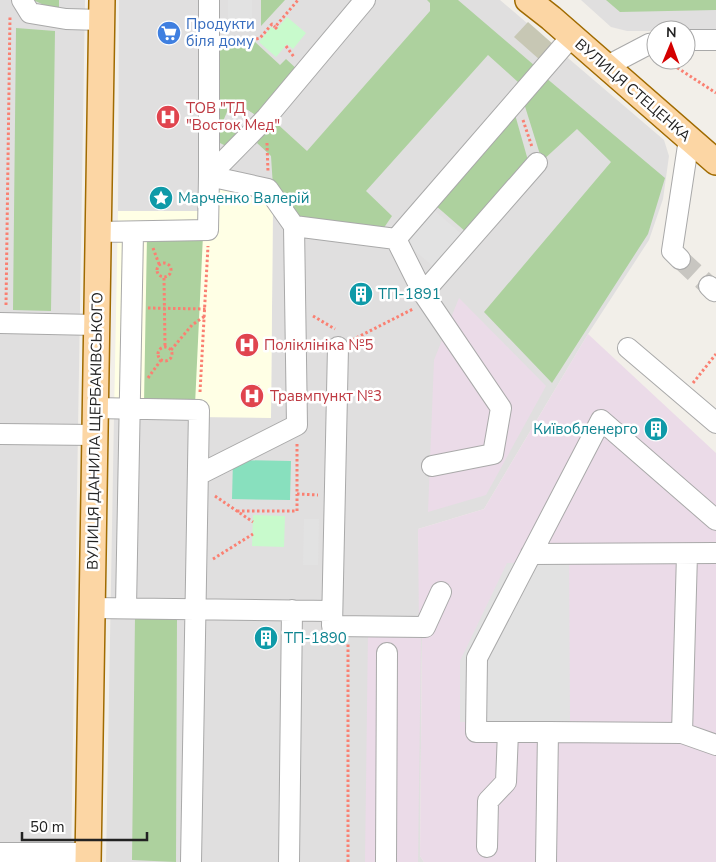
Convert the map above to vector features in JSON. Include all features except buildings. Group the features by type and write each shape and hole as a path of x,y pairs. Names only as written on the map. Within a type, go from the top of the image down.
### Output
{"main road":[{"name":"ВУЛИЦЯ СТЕЦЕНКА","path":"528,0 545,9 716,162"},
{"name":"ВУЛИЦЯ ДАНИЛА ЩЕРБАКІВСЬКОГО","path":"88,857 101,10"}],"street":[{"path":"98,232 208,230 209,0"},
{"path":"209,176 266,118 365,0"},
{"path":"16,3 30,13 66,20 101,10"},
{"path":"696,40 716,40"},
{"path":"396,239 565,44"},
{"path":"607,66 646,46"},
{"path":"680,259 672,251 689,139"},
{"path":"423,294 537,163"},
{"path":"198,480 297,426 294,226 268,189 209,176"},
{"path":"294,226 396,239"},
{"path":"126,608 133,232"},
{"path":"396,239 423,294 501,408 493,454 432,466"},
{"path":"3,323 96,325"},
{"path":"338,347 332,626 424,627 441,592"},
{"path":"628,348 716,422"},
{"path":"95,408 199,410 191,862"},
{"path":"716,520 601,420 477,658 476,732 682,734 716,745"},
{"path":"0,434 94,435"},
{"path":"531,554 687,554 716,552"},
{"path":"682,734 687,554"},
{"path":"92,608 332,610"},
{"path":"290,862 292,610"},
{"path":"386,862 387,653"},
{"path":"487,847 488,801 506,782 508,732"},
{"path":"546,862 548,732"},
{"path":"0,853 88,857"}],"path":[{"path":"209,50 260,38 272,24 276,28 298,0"},
{"path":"3,323 16,3"},
{"path":"681,70 716,93"},
{"path":"516,100 537,163"},
{"path":"266,118 268,189"},
{"path":"200,388 206,316 208,230"},
{"path":"164,263 171,269 170,274 164,278 158,275 156,270 158,266 164,263"},
{"path":"164,278 165,347"},
{"path":"295,305 335,328 338,347 411,311 423,294"},
{"path":"142,308 206,309"},
{"path":"161,360 168,362 172,359 171,350 192,325 206,316"},
{"path":"165,347 171,350"},
{"path":"146,381 161,360 159,351 165,347"},
{"path":"684,395 716,354"},
{"path":"237,511 297,511 297,426"},
{"path":"198,480 253,522"},
{"path":"297,494 334,495"},
{"path":"196,570 253,534"},
{"path":"348,626 348,862"}],"shaded area":[{"path":"0,0 85,0 71,862 0,862"},
{"path":"119,0 500,0 664,140 669,156 663,199 649,240 588,334 484,509 418,529 422,634 420,856 424,862 106,862 114,416 271,417 273,199 211,211 118,211"},
{"path":"228,0 252,0 252,22 228,22"},
{"path":"581,0 716,0 716,31 696,31 696,20 646,20 646,31 627,31 611,27"},
{"path":"528,22 554,45 540,60 514,37"},
{"path":"232,100 260,118 241,136 221,126"},
{"path":"211,188 273,199 271,418 114,416 118,211 211,211"},
{"path":"434,210 467,239 438,271 405,242"},
{"path":"459,298 546,386 486,495 428,512 434,360"},
{"path":"588,334 716,453 716,862 424,862 420,856 422,634 419,627 418,529 484,509"},
{"path":"304,519 319,519 318,565 303,565"},
{"path":"569,562 570,722 460,722 460,661 507,563"},
{"path":"368,632 421,632 418,862 365,862"}],"green space":[{"path":"33,0 59,0 59,9 55,10"},
{"path":"261,0 285,0 261,26"},
{"path":"427,0 458,0 535,66 518,82 488,55 366,191 392,216 381,232 299,221 273,187 271,156 257,143 273,120 307,151 430,11 430,3"},
{"path":"606,0 716,0 716,10 620,12"},
{"path":"287,17 306,33 293,49 287,44 276,57 259,42 271,27 276,30"},
{"path":"16,28 55,31 51,311 13,310"},
{"path":"254,41 280,65 286,59 300,72 260,118 232,100 241,136 230,148 212,139 212,52"},
{"path":"545,77 665,178 648,234 552,383 484,312 611,162 577,129 542,161 523,100"},
{"path":"514,111 529,164 466,232 435,205"},
{"path":"203,235 195,405 144,404 147,236"},
{"path":"233,460 291,461 290,500 232,499"},
{"path":"253,515 285,516 284,547 252,546"},
{"path":"135,617 177,618 176,862 132,860"}],"tunnel":[{"path":"680,259 709,286"}],"place":[{"name":"Продукти біля дому","path":"169,33"},
{"name":"ТОВ \"ТД \"Восток Мед\"","path":"168,117"},
{"name":"Марченко Валерій","path":"161,198"},
{"name":"ТП-1891","path":"361,294"},
{"name":"Поліклініка №5","path":"247,345"},
{"name":"Травмпункт №3","path":"252,396"},
{"name":"Київобленерго","path":"656,429"},
{"name":"ТП-1890","path":"266,638"}]}
